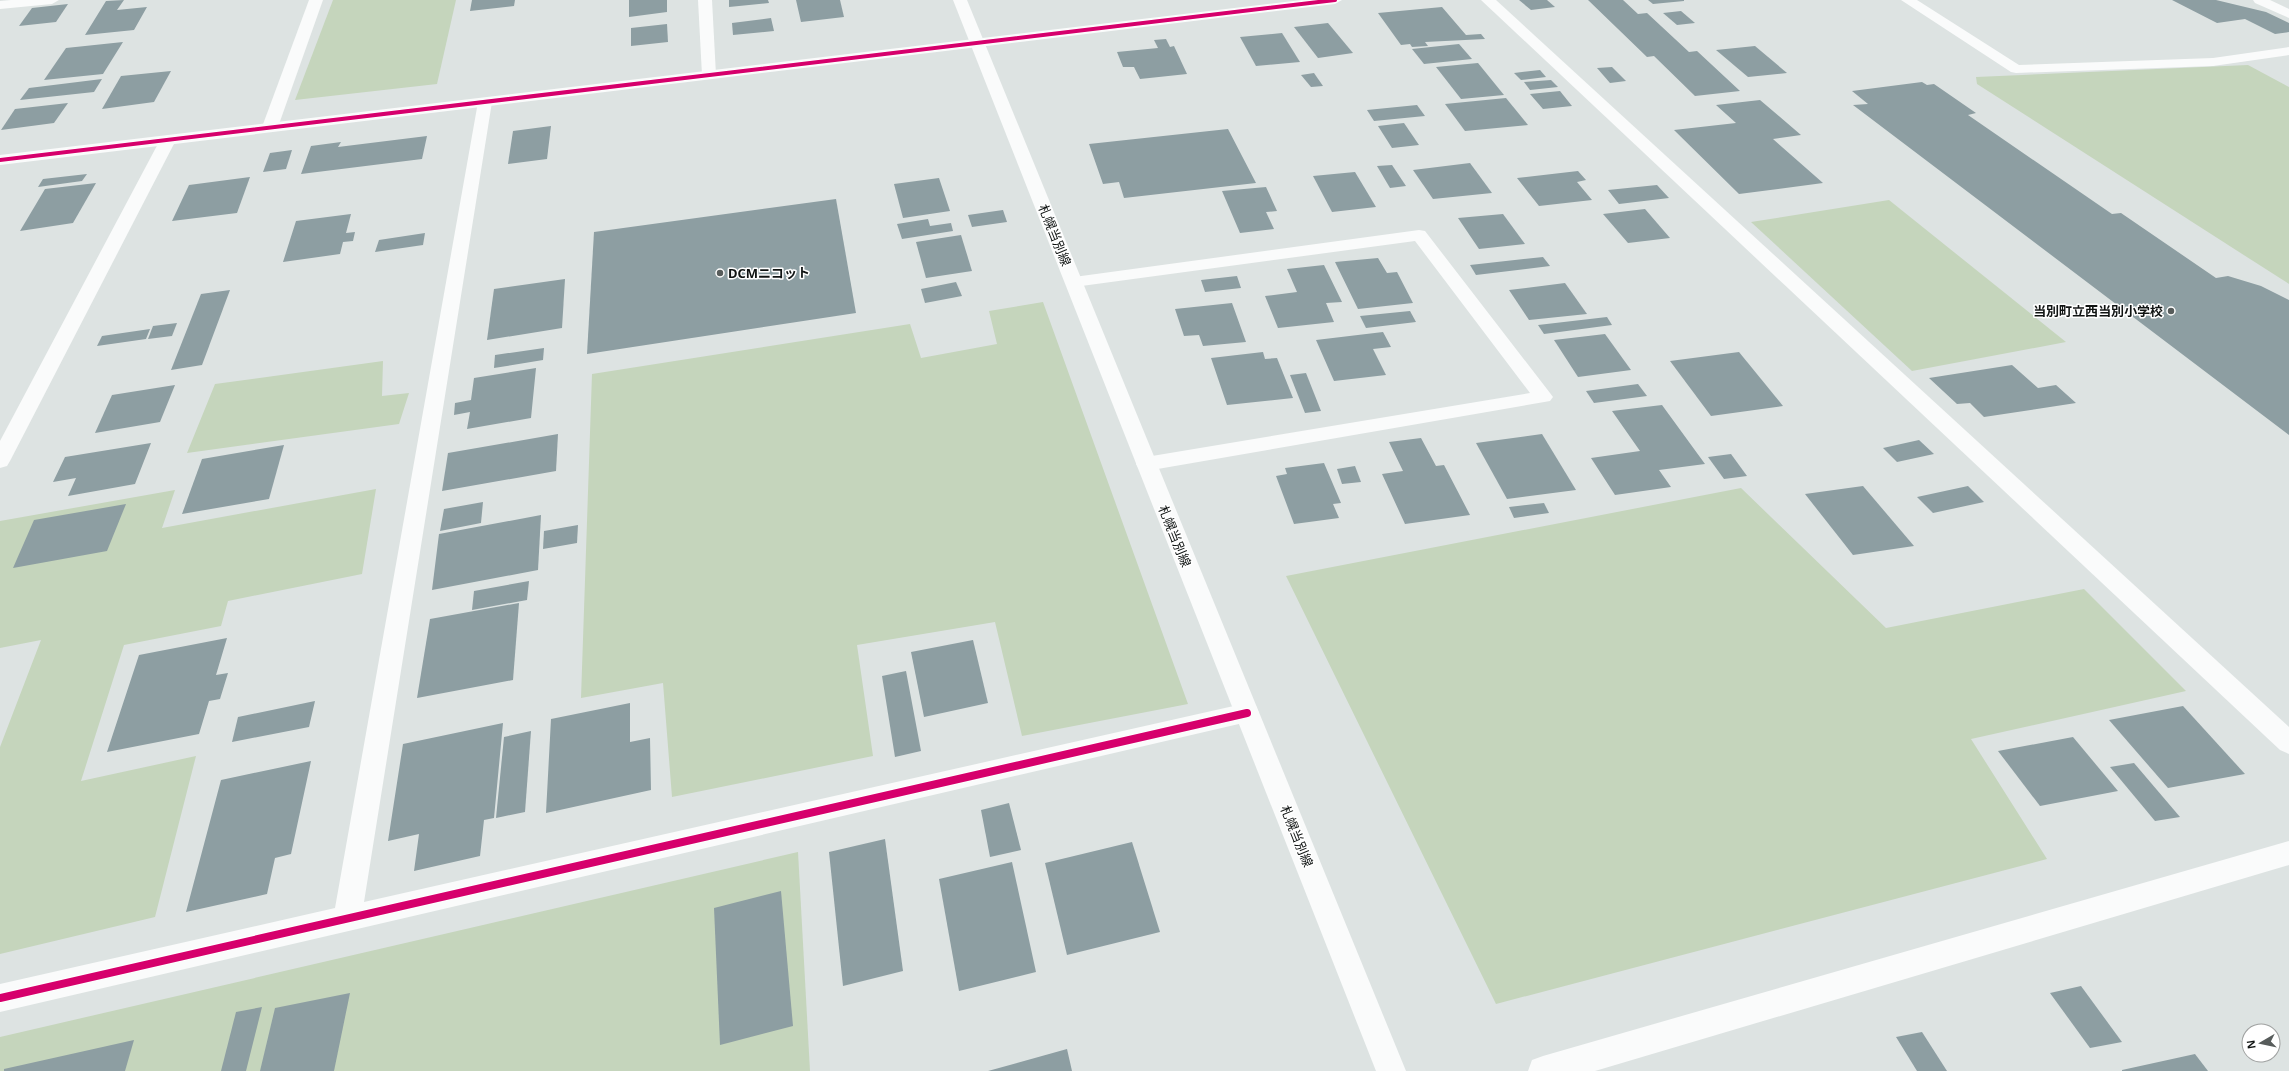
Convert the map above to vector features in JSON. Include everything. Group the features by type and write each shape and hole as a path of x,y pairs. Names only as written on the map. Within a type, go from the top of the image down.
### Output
{"street":[{"path":"2,5 52,0"},
{"path":"270,128 316,0"},
{"path":"705,0 709,75"},
{"name":"札幌当別線","path":"960,0 1391,1071"},
{"path":"0,160 1335,0"},
{"path":"1488,0 2289,743"},
{"path":"1908,0 2016,70 2213,62 2289,51"},
{"path":"2260,0 2289,14"},
{"path":"347,919 485,102"},
{"path":"0,461 168,140"},
{"path":"1074,282 1420,235 1543,398 1146,464"},
{"path":"0,998 1247,713"},
{"path":"1543,1071 2289,853"}],"green space":[{"path":"333,0 456,0 437,84 295,100"},
{"path":"2248,65 2289,87 2289,284 1977,84 1976,77"},
{"path":"1889,200 2066,342 1912,371 1751,222"},
{"path":"1043,302 1188,704 1022,736 995,622 857,645 873,756 672,797 663,683 581,698 592,374 910,324 921,358 997,344 989,311"},
{"path":"383,361 382,396 409,393 399,424 187,453 215,384"},
{"path":"1741,488 1886,628 2084,589 2186,691 1971,739 2047,859 1496,1004 1286,576"},
{"path":"376,489 362,574 228,601 221,626 124,645 81,781 196,756 155,917 0,954 0,747 41,640 0,648 0,521 175,490 162,528"},
{"path":"798,852 810,1071 0,1071 0,1037"}],"building":[{"path":"124,0 117,10 147,7 134,30 85,35 106,1"},
{"path":"472,0 515,0 514,6 470,11"},
{"path":"629,0 667,0 667,12 629,17"},
{"path":"729,0 768,0 769,3 729,7"},
{"path":"796,0 840,0 844,17 801,22"},
{"path":"1519,0 1547,0 1555,7 1531,10"},
{"path":"1588,0 1623,0 1638,14 1647,13 1689,52 1697,51 1740,91 1695,96 1654,56 1647,57"},
{"path":"1648,0 1684,0 1684,1 1653,4"},
{"path":"2172,0 2216,0 2266,12 2289,23 2289,32 2275,34 2245,19 2217,23"},
{"path":"68,4 56,22 19,26 32,8"},
{"path":"1442,7 1466,35 1481,34 1485,39 1425,42 1428,46 1412,47 1410,44 1401,45 1378,13"},
{"path":"1681,11 1695,23 1677,25 1663,13"},
{"path":"771,18 774,31 733,35 732,23"},
{"path":"1328,23 1353,53 1318,58 1294,27"},
{"path":"667,24 668,42 631,46 631,28"},
{"path":"1282,33 1300,62 1256,66 1240,37"},
{"path":"1166,39 1170,47 1174,46 1187,74 1140,79 1134,67 1123,67 1117,52 1158,48 1154,40"},
{"path":"123,42 103,74 44,80 66,48"},
{"path":"1459,44 1472,59 1424,64 1412,49"},
{"path":"1755,46 1787,73 1748,77 1716,50"},
{"path":"1478,63 1504,95 1461,99 1436,67"},
{"path":"1612,67 1626,81 1610,83 1597,68"},
{"path":"1540,70 1546,77 1521,80 1514,73"},
{"path":"171,71 154,102 102,109 121,76"},
{"path":"1314,73 1323,86 1311,87 1301,75"},
{"path":"102,79 94,92 20,100 29,88"},
{"path":"1551,80 1558,87 1530,90 1524,82"},
{"path":"1922,82 1927,85 1934,84 1976,113 1968,115 2112,214 2121,213 2216,278 2228,276 2261,286 2289,300 2289,435 1853,105 1868,104 1852,91"},
{"path":"1560,91 1572,106 1543,109 1530,94"},
{"path":"1506,98 1528,125 1465,131 1445,104"},
{"path":"1760,100 1801,135 1773,139 1823,183 1739,194 1674,130 1736,123 1716,105"},
{"path":"68,103 54,123 1,130 15,109"},
{"path":"1417,105 1425,116 1374,121 1367,110"},
{"path":"1404,123 1419,145 1392,148 1378,126"},
{"path":"551,126 547,159 508,164 513,131"},
{"path":"1228,129 1256,183 1124,198 1119,182 1103,184 1089,144"},
{"path":"427,136 422,159 301,174 311,146 341,142 338,147"},
{"path":"292,150 286,169 263,172 270,153"},
{"path":"1470,163 1492,193 1433,199 1413,170"},
{"path":"1392,165 1406,186 1390,188 1377,166"},
{"path":"1578,171 1586,180 1577,182 1592,200 1539,206 1517,178"},
{"path":"1355,172 1376,207 1332,212 1313,176"},
{"path":"87,174 82,181 38,187 43,179"},
{"path":"250,177 237,213 172,221 189,185"},
{"path":"939,178 950,211 903,218 894,184"},
{"path":"96,183 73,223 20,231 45,189"},
{"path":"1657,185 1669,198 1619,204 1608,190"},
{"path":"1266,187 1277,211 1266,212 1274,229 1240,233 1222,191"},
{"name":"DCMニコット","path":"836,199 856,313 587,354 594,232"},
{"path":"1645,209 1670,238 1628,243 1603,214"},
{"path":"1003,210 1007,222 972,227 968,215"},
{"path":"351,214 346,233 355,232 353,241 343,242 340,254 283,262 296,221"},
{"path":"1503,214 1525,244 1479,249 1458,218"},
{"path":"928,219 930,226 951,223 953,231 902,239 897,224"},
{"path":"425,233 423,245 375,252 379,240"},
{"path":"961,235 972,271 926,278 916,242"},
{"path":"1543,257 1550,266 1476,275 1470,265"},
{"path":"1378,258 1387,273 1397,272 1413,303 1358,309 1335,262"},
{"path":"1324,265 1342,302 1326,303 1334,322 1278,328 1265,296 1297,292 1287,269"},
{"path":"1237,276 1241,288 1205,292 1201,280"},
{"path":"565,279 562,328 487,340 494,289"},
{"path":"956,282 962,296 925,303 921,289"},
{"path":"1565,283 1587,314 1529,320 1509,290"},
{"path":"230,290 202,365 171,370 201,294"},
{"path":"1232,303 1246,342 1203,346 1199,335 1184,336 1175,309"},
{"path":"1410,311 1416,322 1366,328 1360,316"},
{"path":"1607,317 1612,325 1544,334 1538,325"},
{"path":"177,323 172,336 148,339 153,326"},
{"path":"150,329 146,339 97,346 102,336"},
{"path":"1383,332 1391,347 1373,349 1386,375 1334,381 1316,340"},
{"path":"1605,334 1631,370 1578,377 1554,340"},
{"path":"544,348 543,360 494,368 495,355"},
{"path":"1263,352 1265,359 1277,358 1293,398 1227,405 1211,358"},
{"path":"1739,352 1783,406 1711,416 1670,361"},
{"path":"2012,365 2038,388 2056,385 2076,403 1984,417 1970,403 1957,404 1929,378"},
{"path":"536,368 531,418 467,429 470,412 454,415 455,403 471,400 474,378"},
{"path":"1306,373 1321,411 1305,413 1290,375"},
{"path":"1638,384 1647,396 1594,403 1586,391"},
{"path":"175,385 160,422 95,433 112,395"},
{"path":"1662,405 1705,464 1659,470 1671,487 1615,495 1591,458 1640,451 1612,411"},
{"path":"558,434 556,471 442,491 448,453"},
{"path":"1542,434 1576,490 1507,499 1476,443"},
{"path":"1421,438 1436,466 1444,465 1470,515 1405,524 1382,474 1403,471 1389,442"},
{"path":"1919,440 1934,454 1897,462 1883,448"},
{"path":"151,443 135,484 68,496 76,478 53,482 65,457"},
{"path":"284,445 269,499 182,514 202,459"},
{"path":"1731,454 1747,476 1724,479 1708,457"},
{"path":"1324,463 1341,503 1333,504 1339,518 1294,524 1276,476 1287,474 1285,468"},
{"path":"1355,466 1361,482 1342,484 1337,469"},
{"path":"1863,486 1914,546 1853,555 1805,494"},
{"path":"1968,486 1984,502 1933,513 1917,497"},
{"path":"483,502 481,523 440,531 444,509"},
{"path":"1544,503 1549,513 1514,518 1509,507"},
{"path":"126,504 107,551 13,568 34,520"},
{"path":"541,515 538,570 432,590 439,534"},
{"path":"578,525 577,543 543,549 544,531"},
{"path":"529,581 527,600 472,610 474,591"},
{"path":"519,603 513,680 417,698 430,619"},
{"path":"227,638 216,675 228,673 220,699 209,701 199,734 107,752 139,655"},
{"path":"973,640 988,703 924,717 911,652"},
{"path":"906,671 921,751 895,757 882,676"},
{"path":"315,701 309,727 232,742 238,717"},
{"path":"630,703 630,742 650,738 651,790 546,813 551,719"},
{"path":"2183,706 2245,774 2168,788 2109,720"},
{"path":"503,723 494,818 484,820 480,856 414,871 419,834 388,841 403,744"},
{"path":"531,731 525,812 496,818 504,737"},
{"path":"2073,737 2118,791 2040,806 1998,751"},
{"path":"311,761 291,854 275,858 267,894 186,912 221,780"},
{"path":"2134,763 2180,817 2155,821 2110,767"},
{"path":"1009,803 1021,850 990,857 981,810"},
{"path":"885,839 903,971 843,986 829,852"},
{"path":"1132,842 1160,932 1067,955 1045,863"},
{"path":"1012,862 1036,972 959,991 939,879"},
{"path":"781,891 793,1026 720,1045 714,908"},
{"path":"2081,986 2122,1042 2090,1048 2050,993"},
{"path":"350,993 334,1071 260,1071 275,1008"},
{"path":"262,1007 246,1071 221,1071 236,1012"},
{"path":"1922,1032 1947,1071 1917,1071 1896,1037"},
{"path":"134,1040 125,1071 4,1071 4,1069"},
{"path":"1067,1049 1072,1071 988,1071"},
{"path":"2195,1054 2208,1071 2122,1071 2122,1070"}],"cycle path":[{"path":"0,160 1335,0"},
{"path":"0,998 1247,713"}],"place":[{"name":"DCMニコット","path":"720,273"},
{"name":"当別町立西当別小学校","path":"2171,311"}]}
